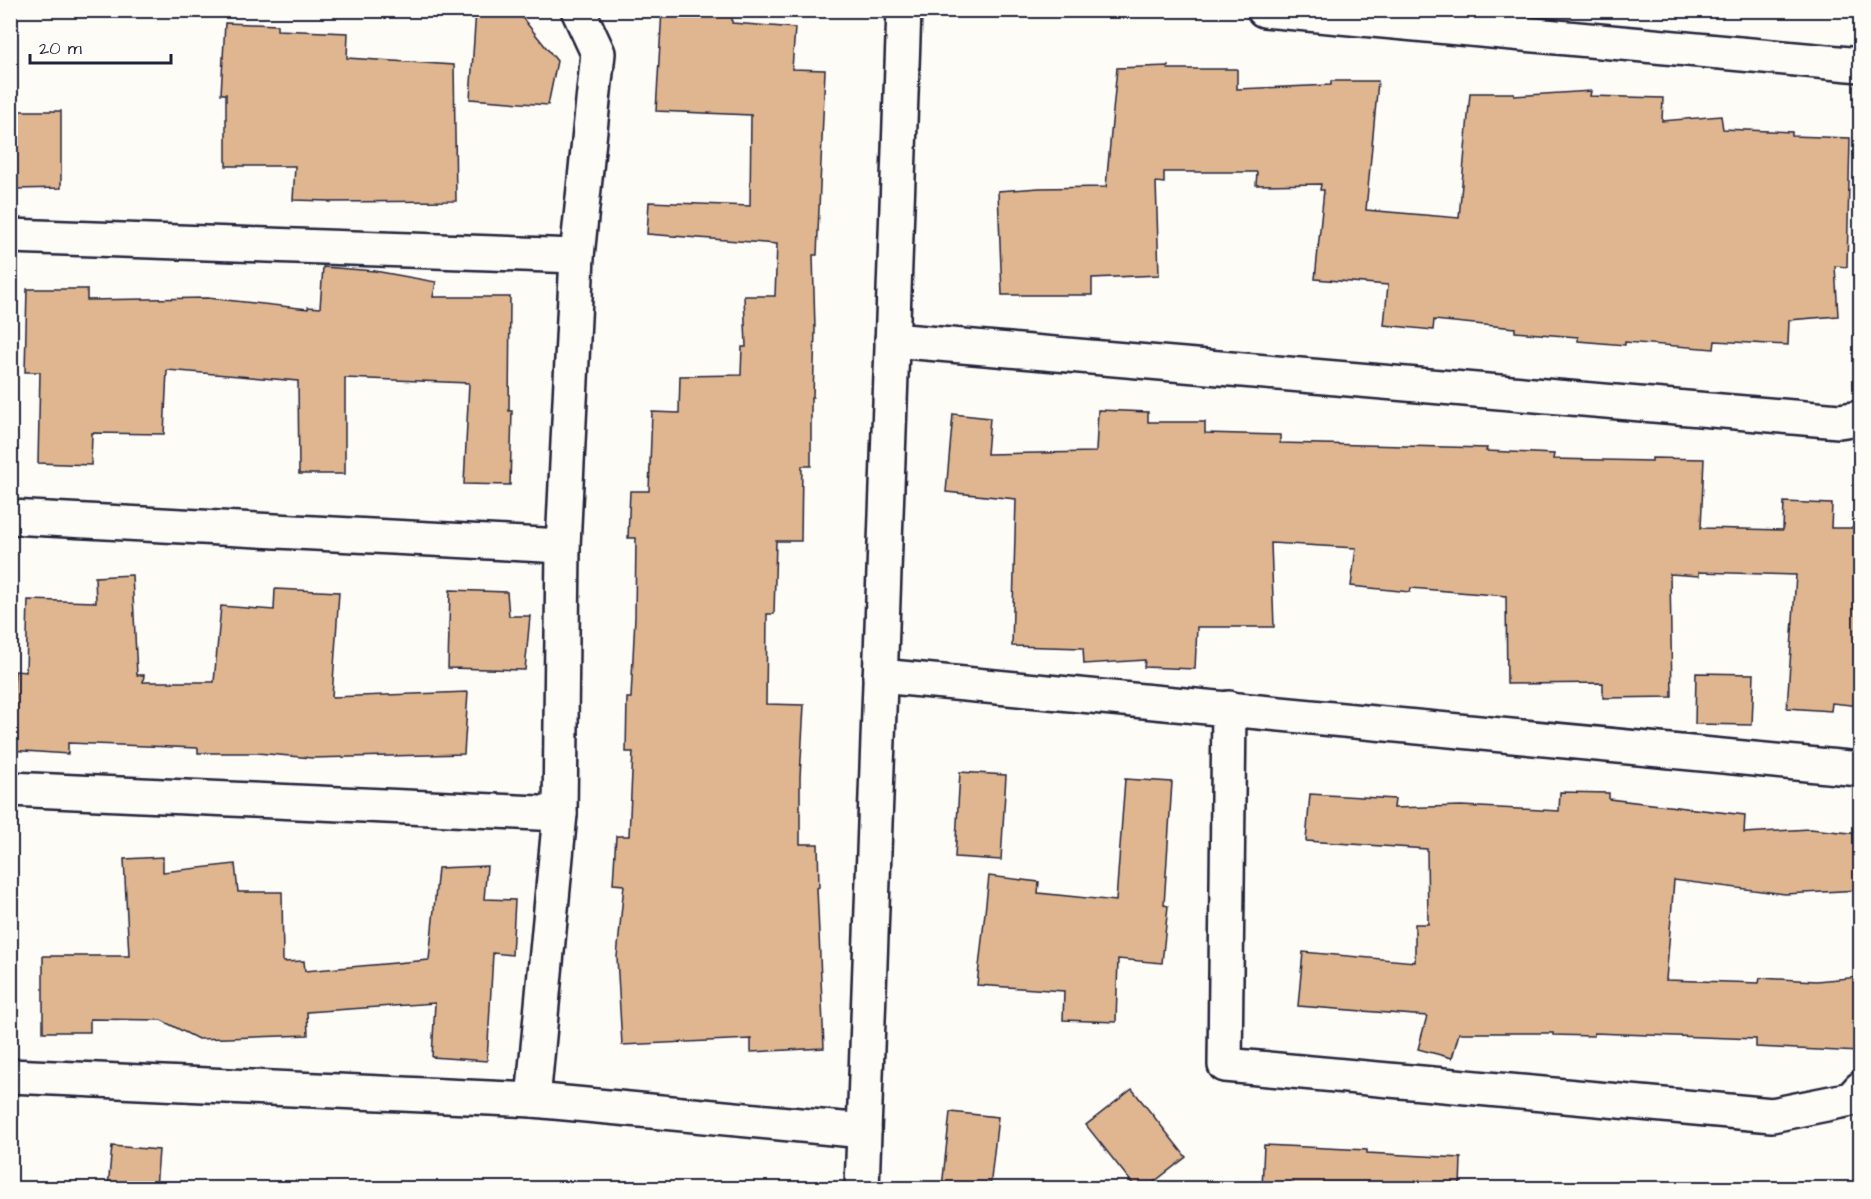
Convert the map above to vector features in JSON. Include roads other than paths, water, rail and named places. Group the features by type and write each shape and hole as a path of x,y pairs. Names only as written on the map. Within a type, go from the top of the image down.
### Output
{"street":[{"path":"532,1100 560,814 563,546 577,256 598,53 578,10"},
{"path":"862,1188 904,10"},
{"path":"1270,11 1860,65"},
{"path":"10,236 577,256"},
{"path":"892,340 1839,421 1860,418"},
{"path":"10,517 563,546"},
{"path":"880,676 1860,769"},
{"path":"1229,708 1225,1065 1772,1115 1851,1099 1860,1089"},
{"path":"10,789 560,814"},
{"path":"10,1076 532,1100 864,1131"}]}
